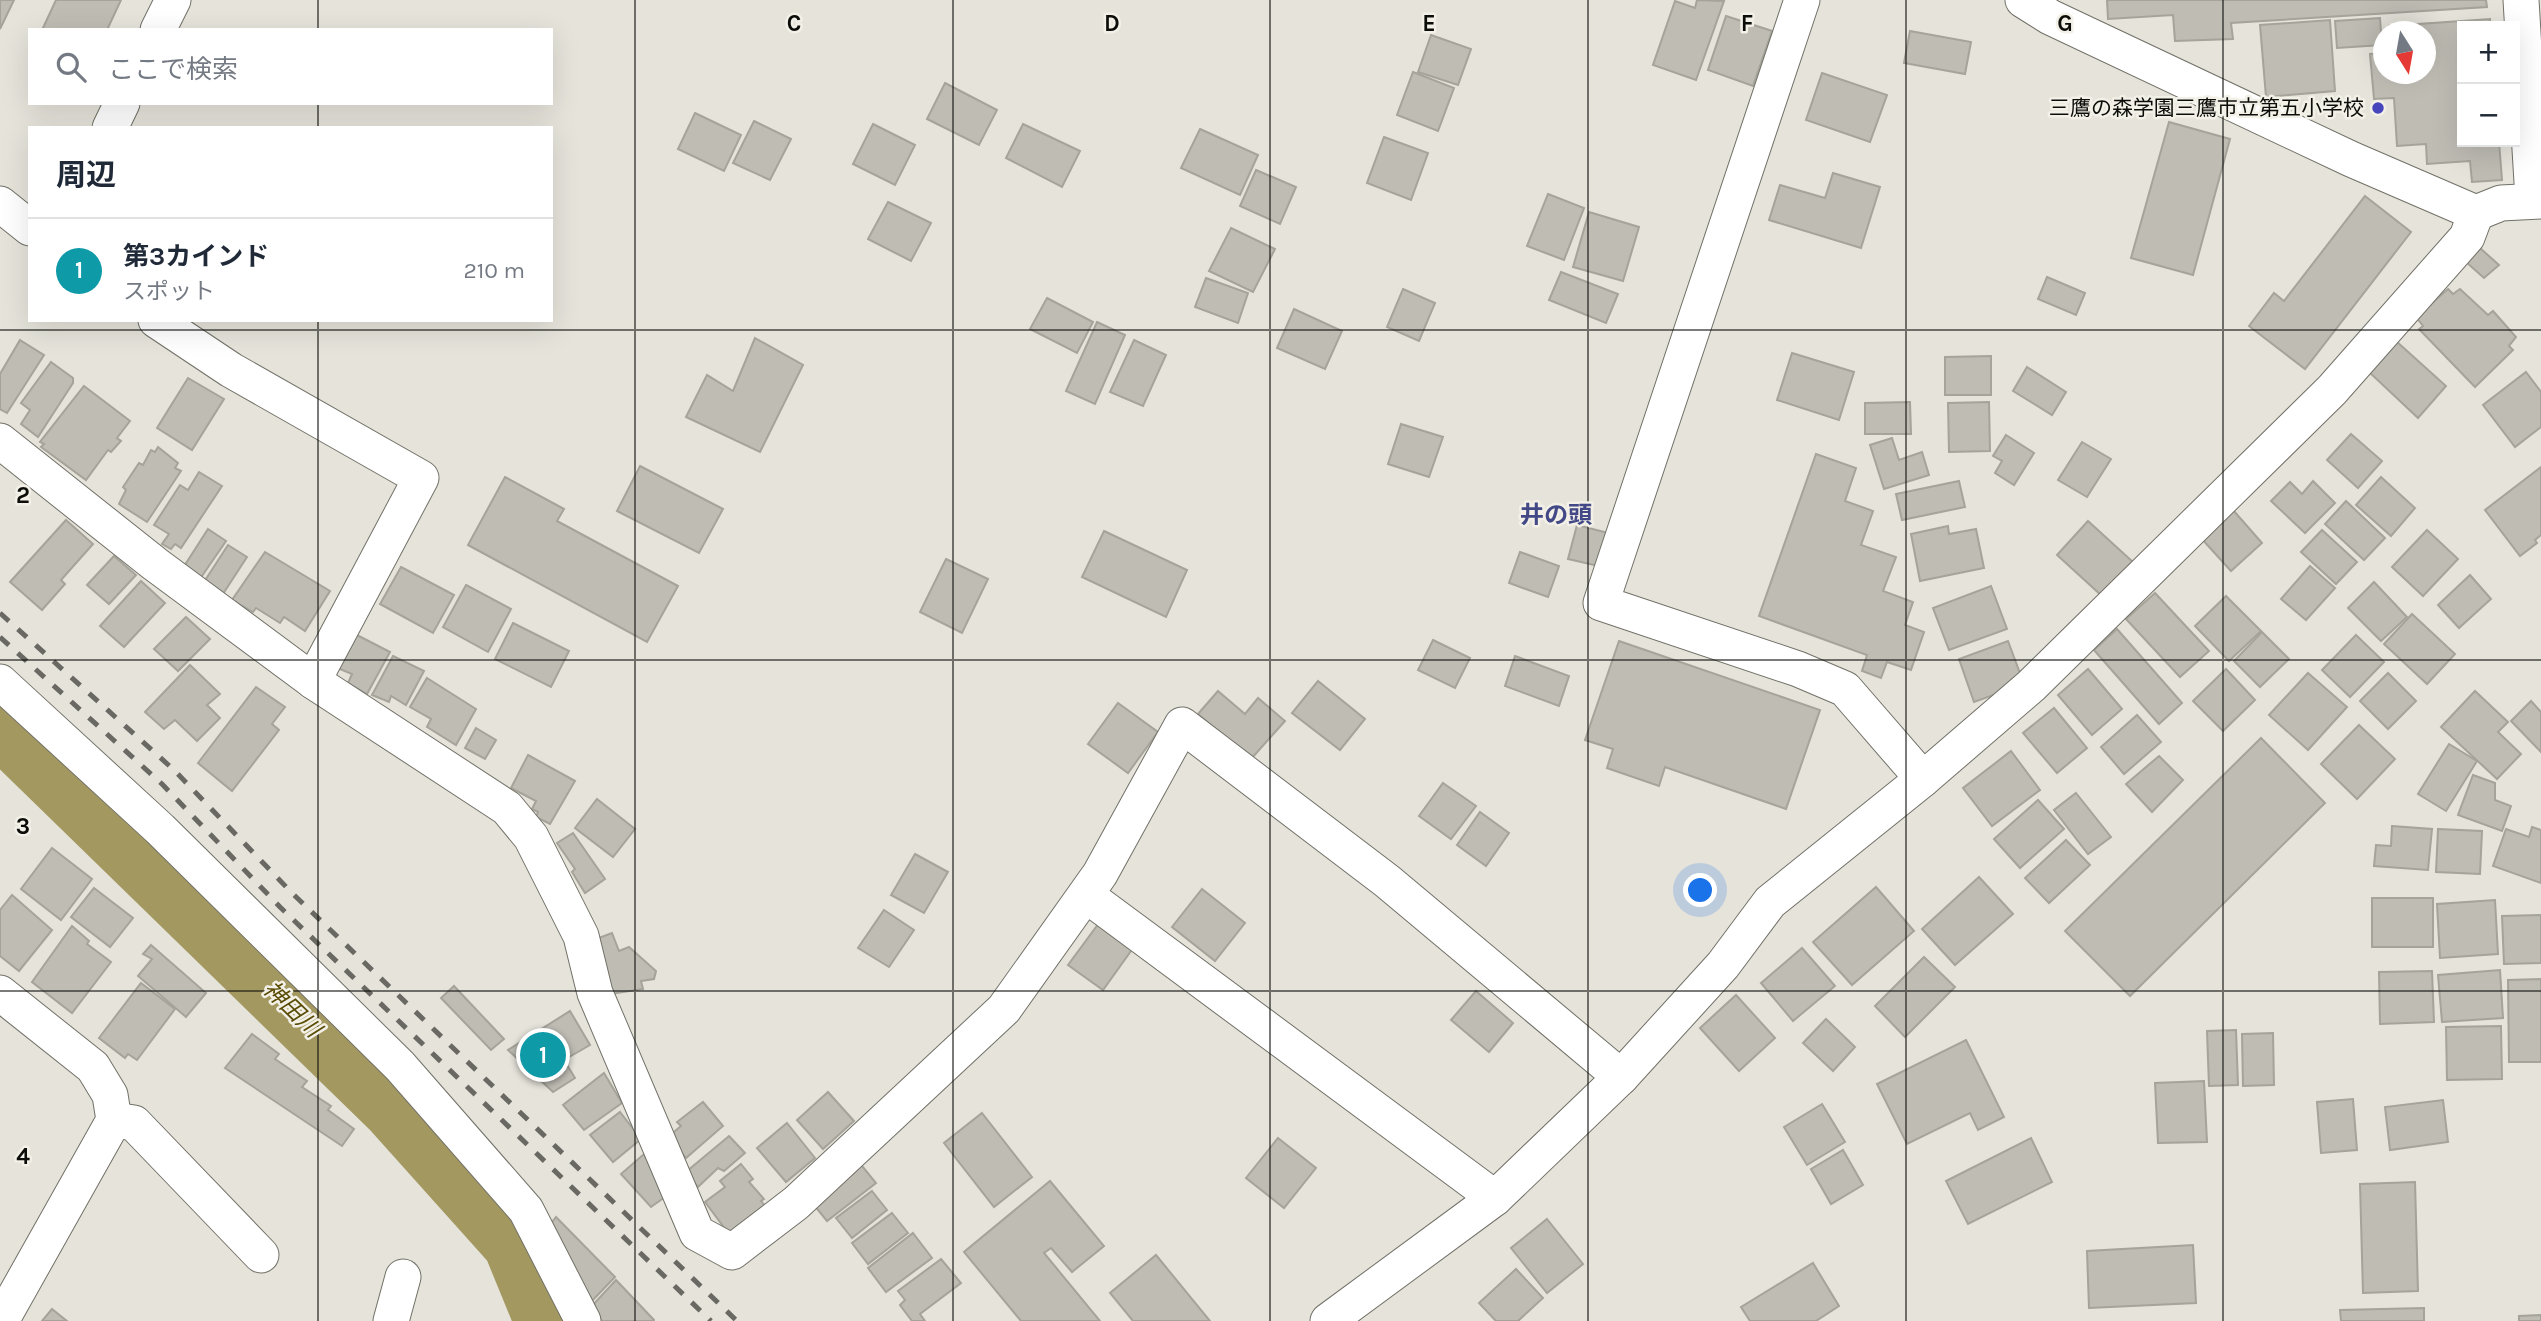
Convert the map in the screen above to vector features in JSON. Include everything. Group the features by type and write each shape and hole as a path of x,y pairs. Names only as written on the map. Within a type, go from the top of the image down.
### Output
{"street":[{"path":"159,28 173,0"},
{"path":"1802,0 1601,603 1798,669 1845,689 1923,779"},
{"path":"2023,0 2050,17 2351,159 2476,214"},
{"path":"1328,1321 1495,1198 1621,1077 1723,965 1770,902 1923,779 2031,686 2332,390 2467,237 2476,214 2501,203 2537,200 2521,0"},
{"path":"111,126 121,105"},
{"path":"0,204 28,226"},
{"path":"159,322 232,370 421,478 313,681"},
{"path":"0,441 155,564 313,681 508,808 531,837 581,936 595,993 697,1233 732,1252 796,1203 1004,1009 1086,895 1182,725 1387,881 1621,1077"},
{"path":"0,682 160,829 400,1066 526,1210 583,1321"},
{"path":"1086,895 1495,1198"},
{"path":"0,993 93,1067 110,1095 114,1120 1,1321"},
{"path":"114,1120 134,1124 261,1255"},
{"path":"391,1321 403,1277"}],"building":[{"path":"0,0 14,0 0,29"},
{"path":"56,0 121,0 108,28 43,28"},
{"path":"1697,0 1724,1 1696,80 1653,65 1675,1 1695,8"},
{"path":"2107,0 2486,0 2487,7 2231,23 2233,39 2175,41 2173,15 2108,19"},
{"path":"1726,16 1772,31 1753,86 1708,70"},
{"path":"2380,18 2380,21 2373,21 2373,46 2337,48 2335,21"},
{"path":"2330,20 2335,91 2266,97 2260,25"},
{"path":"2457,21 2457,147 2499,147 2502,180 2472,182 2470,161 2427,164 2426,144 2397,146 2394,98 2374,99 2370,54 2373,54 2373,84 2436,84 2436,23"},
{"path":"1910,31 1971,42 1965,74 1904,63"},
{"path":"1431,35 1471,49 1458,85 1418,72"},
{"path":"1413,72 1454,88 1438,131 1397,115"},
{"path":"1822,73 1887,95 1870,142 1806,120"},
{"path":"945,83 997,110 979,145 927,119"},
{"path":"695,113 741,135 724,171 678,149"},
{"path":"754,121 791,139 770,180 733,163"},
{"path":"2169,122 2230,139 2193,275 2131,258"},
{"path":"873,124 915,145 895,185 853,164"},
{"path":"1023,124 1080,151 1062,187 1006,158"},
{"path":"1200,129 1258,155 1240,195 1181,168"},
{"path":"1384,137 1428,153 1411,200 1367,183"},
{"path":"1256,170 1296,187 1280,224 1240,206"},
{"path":"1833,173 1880,187 1861,248 1769,220 1780,185 1825,198"},
{"path":"1548,194 1584,208 1564,260 1527,246"},
{"path":"2365,196 2411,232 2305,369 2249,326 2274,293 2284,301"},
{"path":"888,202 931,223 911,261 868,239"},
{"path":"1589,212 1639,227 1623,281 1573,267"},
{"path":"1231,228 1275,249 1253,292 1209,271"},
{"path":"2480,248 2499,265 2484,278 2466,262"},
{"path":"1561,272 1618,294 1606,323 1549,300"},
{"path":"2047,277 2085,293 2076,315 2038,299"},
{"path":"1206,278 1248,293 1238,323 1195,307"},
{"path":"1403,289 1435,303 1419,341 1387,327"},
{"path":"2448,289 2453,294 2460,289 2488,315 2493,311 2516,337 2509,346 2513,350 2475,387 2419,329 2423,326 2416,317"},
{"path":"1047,298 1093,322 1077,353 1030,329"},
{"path":"1294,309 1342,331 1325,369 1277,348"},
{"path":"1097,322 1125,335 1095,404 1066,391"},
{"path":"755,338 803,365 760,452 686,417 707,375 733,391"},
{"path":"20,340 44,355 7,413 0,409 0,374"},
{"path":"1134,340 1166,355 1143,406 1110,392"},
{"path":"2396,341 2446,386 2418,418 2369,372"},
{"path":"1792,353 1854,372 1839,420 1777,400"},
{"path":"1991,356 1991,395 1945,395 1945,357"},
{"path":"51,362 73,378 73,383 38,437 21,424 30,410 21,403"},
{"path":"2027,367 2066,392 2052,415 2013,391"},
{"path":"2526,372 2541,392 2541,427 2515,447 2483,405"},
{"path":"188,378 224,399 192,450 157,428"},
{"path":"84,386 130,421 117,438 121,441 111,452 108,450 86,480 41,447 44,444 40,442"},
{"path":"1910,402 1911,434 1865,434 1865,403"},
{"path":"1989,402 1990,451 1949,452 1948,403"},
{"path":"1401,424 1443,437 1429,477 1388,464"},
{"path":"2351,434 2382,461 2358,488 2327,460"},
{"path":"2006,435 2034,453 2014,485 1995,473 2002,461 1993,456"},
{"path":"1892,438 1899,460 1922,452 1929,475 1884,489 1870,445"},
{"path":"2082,442 2111,459 2087,497 2058,480"},
{"path":"158,447 178,463 175,468 181,471 147,522 119,504 126,490 123,487 139,463 143,465 151,450 155,452"},
{"path":"1816,454 1856,468 1845,501 1873,511 1861,545 1896,557 1883,591 1913,602 1905,625 1924,632 1911,670 1887,662 1881,678 1862,671 1867,655 1759,616"},
{"path":"640,466 723,509 699,553 617,511"},
{"path":"2541,467 2541,535 2535,540 2537,543 2520,556 2485,510"},
{"path":"199,472 222,486 181,548 175,544 171,549 162,544 169,534 154,525 180,485 188,490"},
{"path":"505,477 564,509 557,521 678,586 647,642 468,545"},
{"path":"2381,477 2415,508 2391,536 2356,505"},
{"path":"1959,481 1965,507 1902,520 1896,494"},
{"path":"2313,481 2335,503 2305,533 2271,501 2290,482 2302,494"},
{"path":"2346,501 2385,538 2364,560 2325,524"},
{"path":"2233,510 2262,543 2231,571 2201,538"},
{"path":"66,520 93,544 61,580 65,584 42,610 10,582"},
{"path":"2088,521 2133,562 2102,596 2057,555"},
{"path":"1577,525 1612,534 1603,567 1568,559"},
{"path":"1948,526 1949,534 1976,529 1984,568 1920,581 1911,534"},
{"path":"208,529 226,541 200,579 183,568"},
{"path":"2322,530 2357,562 2336,584 2301,552"},
{"path":"2427,530 2458,559 2423,596 2392,567"},
{"path":"1104,531 1187,570 1166,617 1082,577"},
{"path":"228,545 247,557 223,594 204,582"},
{"path":"265,552 330,591 305,631 284,617 280,623 256,608 253,612 232,600"},
{"path":"1520,552 1559,566 1548,597 1509,583"},
{"path":"114,556 136,575 109,604 87,585"},
{"path":"946,559 988,579 962,633 920,612"},
{"path":"2310,566 2335,588 2306,620 2281,599"},
{"path":"401,567 454,595 433,633 380,604"},
{"path":"2470,575 2491,599 2459,628 2438,605"},
{"path":"141,581 165,603 124,647 100,626"},
{"path":"2374,582 2407,617 2381,641 2348,608"},
{"path":"466,585 511,609 488,652 443,627"},
{"path":"1991,586 2007,629 1949,650 1933,608"},
{"path":"2155,593 2209,651 2180,677 2126,619"},
{"path":"2226,596 2261,631 2229,661 2195,626"},
{"path":"2412,614 2455,654 2427,684 2384,644"},
{"path":"186,617 210,639 178,671 154,649"},
{"path":"513,623 569,651 551,687 495,659"},
{"path":"2117,629 2182,703 2159,724 2094,650"},
{"path":"2262,632 2289,659 2260,687 2234,661"},
{"path":"353,633 390,652 367,694 348,683 352,674 335,667"},
{"path":"2356,635 2384,662 2350,697 2322,670"},
{"path":"1433,640 1470,658 1455,688 1418,670"},
{"path":"1619,641 1820,710 1786,809 1665,767 1659,786 1607,768 1613,749 1585,740"},
{"path":"2008,641 2024,684 1974,702 1959,659"},
{"path":"393,656 424,671 406,705 391,696 389,702 372,695"},
{"path":"1515,656 1569,676 1559,706 1505,686"},
{"path":"190,665 220,694 207,705 220,718 197,741 175,720 164,729 145,712"},
{"path":"2088,669 2122,709 2092,735 2058,695"},
{"path":"2226,669 2255,700 2223,731 2193,701"},
{"path":"2308,673 2347,707 2308,750 2269,715"},
{"path":"2388,673 2416,701 2388,729 2360,701"},
{"path":"427,678 476,709 456,745 427,727 431,719 410,707"},
{"path":"1318,681 1365,719 1340,750 1292,713"},
{"path":"256,687 285,707 272,724 279,730 232,791 198,763"},
{"path":"1218,691 1245,714 1258,698 1285,721 1251,759 1198,714"},
{"path":"2475,691 2508,722 2498,732 2521,754 2497,779 2441,727"},
{"path":"2531,701 2541,712 2541,752 2511,721"},
{"path":"1118,703 1158,732 1128,773 1088,744"},
{"path":"2054,708 2087,748 2057,773 2023,733"},
{"path":"2137,715 2161,742 2124,774 2101,747"},
{"path":"2359,725 2395,759 2357,799 2321,764"},
{"path":"476,728 496,740 485,759 465,748"},
{"path":"2261,738 2325,803 2130,996 2065,931"},
{"path":"2449,744 2477,761 2446,811 2418,794"},
{"path":"2011,751 2040,790 1992,826 1963,788"},
{"path":"528,755 575,781 550,824 536,817 538,812 532,809 536,801 511,788"},
{"path":"2159,756 2183,780 2152,812 2126,784"},
{"path":"2473,775 2495,783 2495,800 2511,806 2502,831 2458,815"},
{"path":"1443,783 1476,806 1451,839 1419,816"},
{"path":"2076,793 2111,837 2088,854 2054,810"},
{"path":"597,799 635,829 613,857 575,828"},
{"path":"2038,800 2064,829 2020,868 1994,839"},
{"path":"1480,812 1509,833 1486,866 1457,845"},
{"path":"2392,826 2432,829 2428,870 2374,866 2376,845 2391,846"},
{"path":"2532,827 2541,830 2541,883 2493,866 2506,829 2529,837"},
{"path":"2438,829 2482,831 2480,874 2436,872"},
{"path":"573,833 605,879 585,893 572,872 575,869 557,843"},
{"path":"2066,840 2090,865 2049,903 2025,878"},
{"path":"52,848 92,879 61,920 21,889"},
{"path":"915,854 948,872 924,913 891,895"},
{"path":"1979,877 2013,914 1955,965 1922,929"},
{"path":"1876,887 1914,931 1852,985 1813,942"},
{"path":"94,888 133,918 110,947 71,917"},
{"path":"1202,889 1245,923 1215,961 1172,927"},
{"path":"12,895 52,930 19,971 0,956 0,910"},
{"path":"2372,898 2433,898 2433,947 2372,947"},
{"path":"2495,900 2498,954 2440,958 2437,904"},
{"path":"884,910 914,930 889,967 858,948"},
{"path":"2541,915 2541,963 2504,964 2502,916"},
{"path":"1102,919 1136,944 1103,990 1068,965"},
{"path":"72,926 89,941 87,944 111,962 72,1013 32,982"},
{"path":"612,933 619,951 629,947 656,971 654,979 641,981 643,989 611,994 593,940"},
{"path":"151,945 206,993 186,1017 138,976 152,959 143,954"},
{"path":"1802,948 1835,986 1793,1021 1761,983"},
{"path":"1924,957 1955,987 1905,1037 1875,1006"},
{"path":"2500,970 2503,1018 2442,1022 2438,975"},
{"path":"2432,971 2434,1022 2380,1024 2379,972"},
{"path":"2541,979 2541,1062 2509,1062 2508,980"},
{"path":"141,983 175,1009 137,1060 128,1054 125,1058 99,1038"},
{"path":"454,986 504,1039 491,1050 441,998"},
{"path":"1476,991 1513,1023 1489,1052 1451,1020"},
{"path":"1736,995 1775,1038 1739,1071 1700,1028"},
{"path":"570,1011 590,1045 564,1060 575,1078 553,1092 508,1050"},
{"path":"1826,1019 1855,1047 1833,1071 1803,1043"},
{"path":"2501,1026 2502,1079 2447,1080 2446,1027"},
{"path":"2236,1030 2238,1085 2209,1086 2207,1031"},
{"path":"2273,1033 2274,1085 2243,1086 2242,1034"},
{"path":"252,1034 279,1054 275,1059 307,1081 302,1087 331,1106 328,1110 354,1129 342,1146 225,1068"},
{"path":"1966,1040 2004,1117 1978,1130 1970,1113 1907,1144 1877,1084"},
{"path":"604,1073 622,1103 584,1130 563,1105"},
{"path":"2204,1081 2207,1142 2158,1143 2155,1083"},
{"path":"828,1092 854,1121 823,1149 797,1120"},
{"path":"2353,1099 2357,1150 2321,1153 2317,1102"},
{"path":"2443,1100 2448,1142 2390,1150 2385,1107"},
{"path":"703,1102 723,1126 686,1158 668,1137 681,1126 677,1122"},
{"path":"1822,1104 1845,1142 1807,1165 1784,1127"},
{"path":"620,1112 641,1139 613,1162 590,1135"},
{"path":"982,1113 1032,1177 994,1207 944,1143"},
{"path":"787,1123 815,1158 786,1182 757,1148"},
{"path":"729,1136 745,1153 724,1171 718,1168 698,1187 686,1172"},
{"path":"1278,1138 1316,1168 1284,1208 1246,1178"},
{"path":"2031,1138 2052,1182 1968,1224 1946,1181"},
{"path":"1843,1150 1863,1185 1831,1204 1811,1169"},
{"path":"644,1154 665,1197 651,1207 621,1174"},
{"path":"858,1161 876,1183 827,1221 809,1199"},
{"path":"741,1164 753,1179 749,1182 764,1199 761,1201 765,1206 729,1234 705,1202 725,1187 720,1181"},
{"path":"1050,1181 1104,1246 1072,1272 1051,1248 1044,1253 1100,1321 1021,1321 964,1252"},
{"path":"2415,1182 2418,1291 2363,1293 2360,1184"},
{"path":"872,1191 887,1210 852,1238 836,1218"},
{"path":"892,1213 908,1233 868,1264 852,1243"},
{"path":"556,1217 615,1277 588,1305 545,1231"},
{"path":"1547,1219 1583,1264 1547,1293 1511,1248"},
{"path":"913,1233 932,1258 886,1292 868,1268"},
{"path":"2193,1245 2196,1303 2089,1308 2087,1251"},
{"path":"1156,1255 1210,1321 1133,1321 1110,1293"},
{"path":"941,1259 961,1283 920,1314 925,1321 912,1321 900,1305 905,1300 898,1291"},
{"path":"1813,1263 1839,1306 1816,1321 1750,1321 1741,1307"},
{"path":"1516,1269 1543,1298 1518,1321 1496,1321 1479,1303"},
{"path":"616,1280 654,1321 602,1321 590,1308"},
{"path":"2424,1308 2424,1321 2341,1321 2340,1310"},
{"path":"52,1309 67,1321 42,1321"},
{"path":"2541,1315 2541,1321 2519,1321 2519,1316"}],"waterway":[{"name":"神田川","path":"0,724 394,1108 515,1243 547,1321"}],"railway":[{"path":"0,613 174,770 292,893 737,1321"},
{"path":"0,637 162,784 280,907 711,1321"}],"place":[{"name":"三鷹の森学園三鷹市立第五小学校","path":"2378,108"},
{"name":"第3カインド","path":"543,1055"}],"district":[{"name":"井の頭","path":"1556,515"}]}
